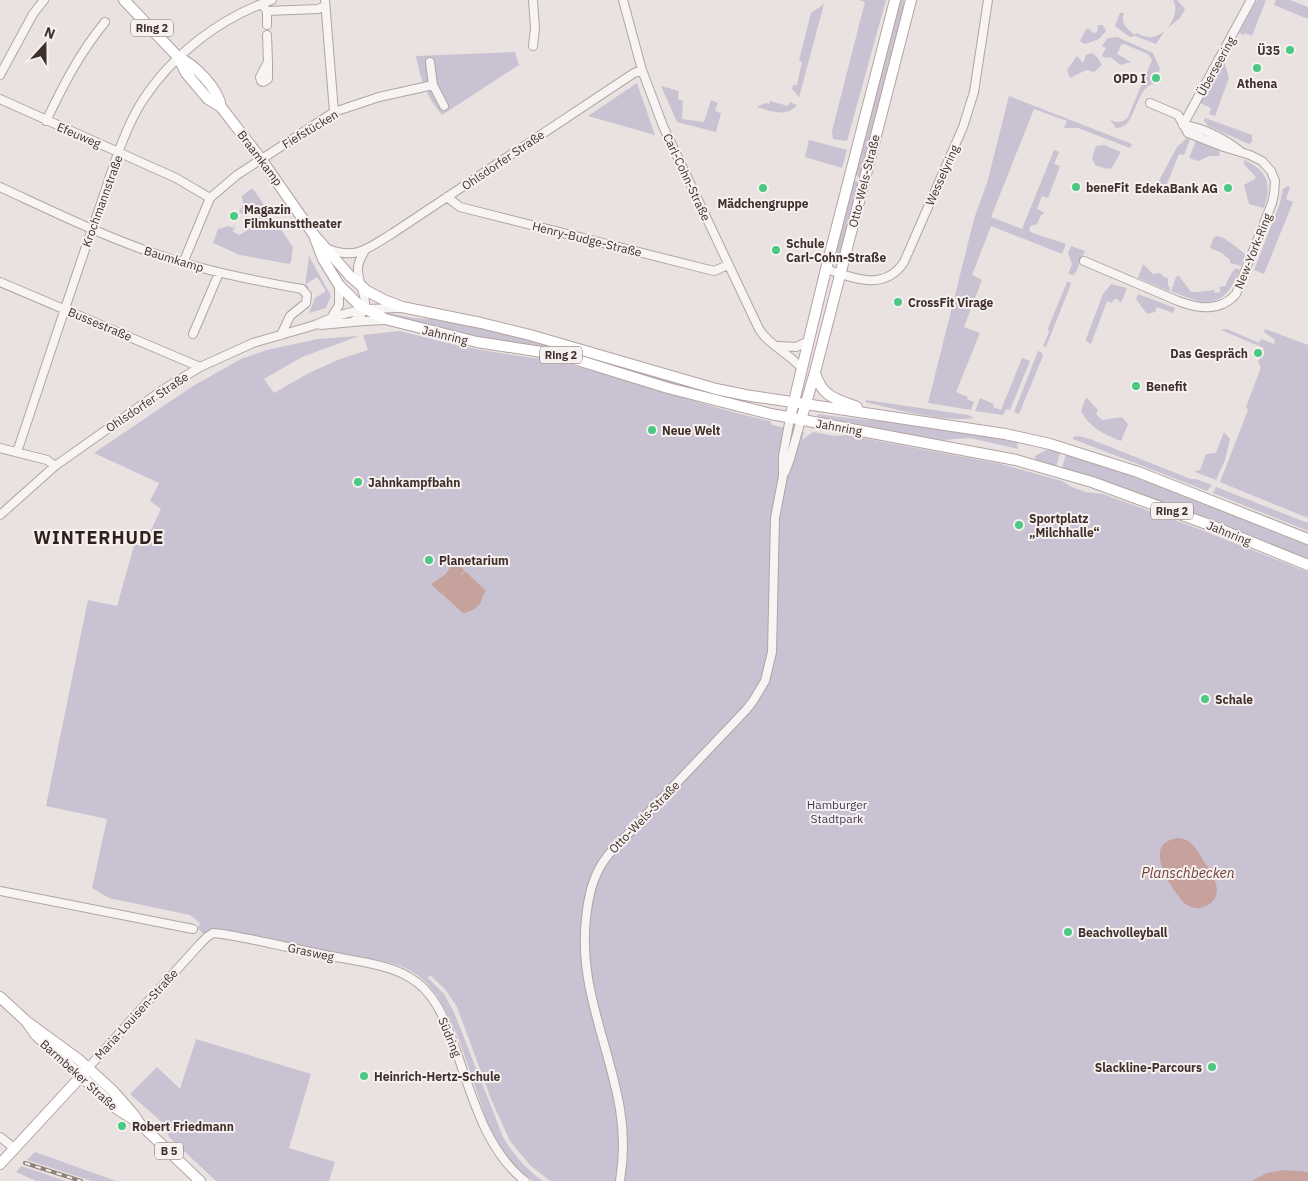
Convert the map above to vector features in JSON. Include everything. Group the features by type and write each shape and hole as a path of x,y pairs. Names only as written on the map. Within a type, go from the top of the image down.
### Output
{"main road":[{"name":"Braamkamp","path":"124,0 178,57 190,62 197,70 219,97 221,107 261,159 314,235 350,276 363,288 384,300 408,309 431,313"},
{"name":"Otto-Wels-Straße","path":"790,418 895,0"},
{"name":"Otto-Wels-Straße","path":"801,420 911,0"},
{"name":"Braamkamp","path":"314,235 323,260 339,285 364,309"},
{"name":"Jahnring","path":"364,309 393,321 477,342 561,355 668,388 725,403 790,418 1004,457 1032,464 1092,482 1207,524 1308,565"},
{"name":"Jahnring","path":"431,313 482,323 550,340 716,389 794,403 1005,434 1064,448 1155,478 1308,539"},
{"path":"815,372 820,386 829,396 875,414"},
{"name":"Barmbeker Straße","path":"0,997 27,1023 68,1050 84,1072 117,1109 138,1122 200,1181"},
{"name":"Maria-Louisen-Straße","path":"0,1164 84,1072"}],"street":[{"path":"0,75 30,20 44,0"},
{"name":"Krochmannstraße","path":"17,452 119,152 142,101 178,57 226,22 262,3 272,0"},
{"path":"533,0 535,28 533,46"},
{"name":"Carl-Cohn-Straße","path":"623,0 642,70 670,141 728,265 761,332 773,345 793,359 802,369"},
{"name":"Wesselyring","path":"826,269 862,279 883,280 897,272 904,262 966,120 974,92 988,0"},
{"name":"Überseering","path":"1183,124 1248,2"},
{"path":"262,3 267,11 267,25"},
{"path":"267,11 318,9 325,3"},
{"path":"325,3 334,112"},
{"path":"46,121 67,77 89,42 105,22"},
{"path":"267,35 268,62"},
{"path":"430,62 434,85 444,106"},
{"name":"Ohlsdorfer Straße","path":"328,249 350,255 365,250 634,73 642,70"},
{"name":"Fiefstücken","path":"183,263 210,198 237,175 334,112 379,96 434,85"},
{"name":"Efeuweg","path":"0,99 176,178 210,198"},
{"name":"New-York-Ring","path":"1086,262 1186,304 1218,307 1229,302 1236,294 1272,203 1275,188 1273,176 1266,166 1256,158 1188,133 1178,115 1150,103"},
{"name":"Baumkamp","path":"0,187 92,230 183,263 219,273 304,290 307,295 306,303 290,316 281,335"},
{"name":"Henry-Budge-Straße","path":"447,197 460,207 714,271 728,265"},
{"path":"352,322 361,316 366,300 358,269 365,250"},
{"path":"193,334 219,273"},
{"name":"Bussestraße","path":"0,282 200,367"},
{"path":"329,319 339,305 339,285"},
{"name":"Ohlsdorfer Straße","path":"0,515 55,466 164,389 200,367 253,343 364,309 408,309"},
{"name":"Ohlsdorfer Straße","path":"316,325 381,320 393,321"},
{"path":"773,345 796,347 809,341"},
{"name":"Otto-Wels-Straße","path":"620,1181 623,1136 620,1107 589,991 584,956 584,929 589,897 595,875 603,861 746,710 765,681 772,652 775,518 783,476 783,456 790,418"},
{"name":"Otto-Wels-Straße","path":"783,476 801,420"},
{"path":"0,448 47,460 55,466"},
{"path":"0,891 192,929"},
{"name":"Grasweg","path":"213,934 258,940 397,971 409,976"},
{"name":"Maria-Louisen-Straße","path":"84,1072 200,944 213,934"},
{"name":"Südring","path":"409,976 424,989 444,1018 484,1124 498,1152 518,1176 525,1181"},
{"path":"0,1137 14,1148"}],"green space":[{"path":"859,0 886,0 847,141 833,139 832,131 865,2"},
{"path":"898,0 904,0 904,11 861,178 853,174"},
{"path":"1173,0 1177,0 1185,9 1180,18 1167,28 1174,17 1175,5"},
{"path":"1257,0 1266,0 1252,36 1239,33"},
{"path":"1276,0 1290,0 1308,7 1308,19 1274,5"},
{"path":"824,4 799,97 792,89 793,85 797,85 802,62 799,60 811,13"},
{"path":"1120,13 1124,13 1124,23 1135,35 1136,33 1152,37 1166,29 1156,44 1135,36 1130,37 1115,26"},
{"path":"1098,25 1103,25 1106,31 1099,39 1085,44 1080,41 1086,29 1093,33 1097,32"},
{"path":"1117,37 1153,53 1160,69 1154,83 1142,93 1128,122 1123,127 1116,128 1110,119 1120,122 1128,117 1152,60 1148,54 1124,44 1121,45 1117,54 1131,62 1120,65 1111,57 1103,57 1102,55 1106,48 1102,46 1108,38"},
{"path":"515,52 519,65 442,115 425,88 416,56"},
{"path":"1092,53 1102,65 1094,72 1086,70 1070,78 1067,70 1077,56 1083,63 1086,55"},
{"path":"1224,61 1229,78 1215,116 1209,114 1211,108 1200,103"},
{"path":"637,83 655,135 588,116"},
{"path":"661,86 679,91 678,99 683,101 682,119 704,122 711,100 718,103 715,111 721,113 716,132 677,122"},
{"path":"1009,96 1132,144 1130,148 1078,128 1064,128 1067,121 1034,109 991,217 1022,229 1054,150 1059,152 1054,164 1060,166 1048,198 1042,196 1037,209 1044,214 1041,215 1037,224 1030,226 1029,231 1066,244 1062,254 991,226 972,275 982,280 964,327 980,333 956,392 974,402 971,410 928,403 974,219 987,183"},
{"path":"770,101 788,106 790,102 797,105 793,109 783,112 773,112 757,107 765,103 769,104"},
{"path":"1205,118 1252,135 1252,142 1249,144 1208,126 1204,121"},
{"path":"1187,138 1190,139 1184,155 1179,154 1162,196 1155,188 1177,147"},
{"path":"809,140 847,150 842,168 805,157"},
{"path":"1196,141 1219,150 1220,156 1210,156 1198,161 1189,158"},
{"path":"1104,145 1121,152 1111,169 1095,165 1092,158 1096,146"},
{"path":"1244,160 1258,168 1266,179 1268,192 1264,208 1249,204 1244,185 1256,177 1243,163 1245,163"},
{"path":"852,180 860,182 840,259 837,262 833,256"},
{"path":"1288,186 1290,187 1286,199 1293,202 1264,274 1254,270 1280,203 1283,189"},
{"path":"253,189 293,247 289,264 240,255 213,243 218,229 229,226 233,228 235,224 232,231 239,235 247,231 252,225 254,211 250,209 242,214 239,212 243,205 242,196"},
{"path":"1214,237 1224,238 1244,253 1241,266 1230,263 1230,260 1222,253 1210,248"},
{"path":"1071,246 1085,251 1073,275 1068,274 1072,264 1068,253"},
{"path":"309,256 331,296 326,308 309,313 315,298 326,291 317,277 306,284 309,288 305,287"},
{"path":"1143,264 1153,274 1160,273 1168,278 1169,291 1138,278"},
{"path":"1236,268 1240,270 1227,293 1220,299 1212,302 1194,300 1171,291 1176,277 1179,276 1191,292 1214,290 1215,293 1221,292 1219,287 1225,286"},
{"path":"1067,282 1071,284 1046,347 1043,346 1049,332 1048,328"},
{"path":"1111,284 1127,288 1121,303 1117,299 1114,299 1112,303 1107,301 1091,344 1086,339 1103,294"},
{"path":"1138,294 1175,308 1173,313 1157,307 1155,312 1147,314 1136,299"},
{"path":"383,312 414,318 448,320 557,346 732,397 722,398 562,350 454,333"},
{"path":"1227,329 1259,343 1261,339 1274,344 1275,340 1264,332 1265,329 1308,345 1308,518 1220,482 1248,410 1246,407 1261,367 1258,362 1264,348 1221,330"},
{"name":"Hamburger Stadtpark","path":"399,331 475,349 571,365 770,421 772,425 804,432 802,440 813,432 835,436 847,435 1001,464 1062,481 1085,492 1103,494 1308,572 1308,1181 550,1181 530,1165 510,1141 491,1099 457,1007 445,989 430,975 428,978 444,994 454,1012 503,1137 520,1161 543,1181 533,1181 513,1163 497,1142 479,1100 452,1024 441,1002 427,984 411,971 381,961 237,933 215,930 203,934 198,928 200,923 190,915 109,898 92,888 107,819 46,806 88,600 117,606 134,546 146,541 161,509 150,501 159,483 94,453 193,386 241,359 267,350 318,339 359,336 302,357 264,379 274,393 309,373 340,359 368,350 363,335"},
{"path":"1038,351 1043,356 1019,414 1014,412"},
{"path":"1022,358 1030,361 1010,410 1006,409 1003,415 975,411 980,398 994,404 993,407 1001,410"},
{"path":"1086,397 1098,410 1096,414 1102,420 1122,417 1128,424 1121,441 1098,430 1085,417 1081,411"},
{"path":"866,400 968,415 974,418 949,419 934,417 865,402"},
{"path":"818,414 910,423 956,430 1017,442 1018,449 970,438 942,440 817,418"},
{"path":"1224,432 1230,439 1225,460 1216,480 1195,472 1200,470 1206,454 1216,453"},
{"path":"1078,436 1191,479 1212,485 1207,491 1073,439 1073,437"},
{"path":"1048,449 1060,453 1056,467 1038,461 1035,458 1035,456"},
{"path":"1066,454 1149,482 1286,534 1308,544 1308,560 1180,509 1062,468"},
{"path":"1216,487 1308,523 1308,531 1213,493"},
{"path":"196,1039 311,1074 289,1148 335,1162 329,1181 216,1181 169,1137 164,1124 130,1094 157,1067 180,1089"},
{"path":"35,1152 116,1181 92,1181 27,1160"},
{"path":"21,1166 66,1181 36,1181 16,1172"}],"water":[{"path":"454,560 464,570 459,579 465,571 486,591 480,604 475,609 464,614 442,594 449,589 441,594 431,584 446,574"},
{"name":"Planschbecken","path":"1178,838 1191,843 1215,880 1216,897 1206,906 1195,908 1184,903 1166,877 1160,857 1161,848 1167,842"},
{"path":"1284,1170 1308,1172 1308,1181 1252,1181 1267,1173"}],"railway":[{"path":"25,1163 81,1181"}],"place":[{"name":"Ü35","path":"1290,50"},
{"name":"Athena","path":"1257,68"},
{"name":"OPD I","path":"1156,78"},
{"name":"beneFit","path":"1076,187"},
{"name":"Mädchengruppe","path":"763,188"},
{"name":"EdekaBank AG","path":"1228,188"},
{"name":"Magazin Filmkunsttheater","path":"234,216"},
{"name":"Schule Carl-Cohn-Straße","path":"776,250"},
{"name":"CrossFit Virage","path":"898,302"},
{"name":"Das Gespräch","path":"1258,353"},
{"name":"Benefit","path":"1136,386"},
{"name":"Neue Welt","path":"652,430"},
{"name":"Jahnkampfbahn","path":"358,482"},
{"name":"Sportplatz „Milchhalle“","path":"1019,525"},
{"name":"Planetarium","path":"429,560"},
{"name":"Schale","path":"1205,699"},
{"name":"Beachvolleyball","path":"1068,932"},
{"name":"Slackline-Parcours","path":"1212,1067"},
{"name":"Heinrich-Hertz-Schule","path":"364,1076"},
{"name":"Robert Friedmann","path":"122,1126"}],"district":[{"name":"WINTERHUDE","path":"99,537"}]}
